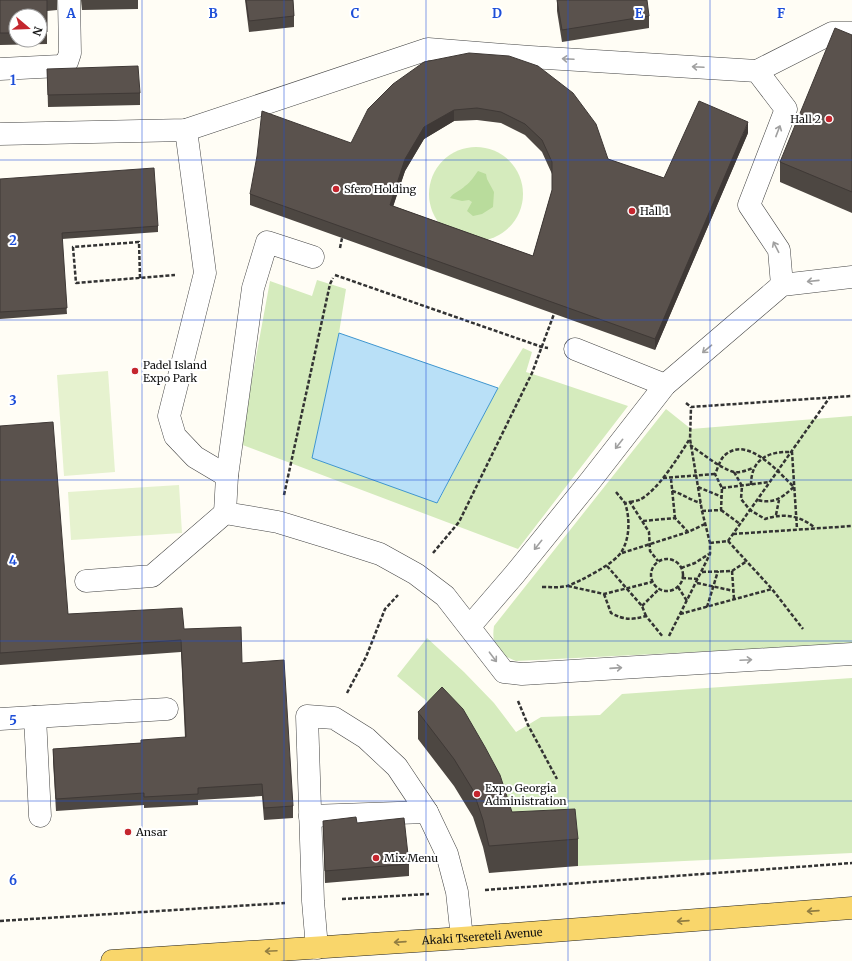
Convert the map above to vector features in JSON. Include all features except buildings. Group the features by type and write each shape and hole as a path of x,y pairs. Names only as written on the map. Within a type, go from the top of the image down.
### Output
{"main road":[{"name":"Akaki Tsereteli Avenue","path":"112,961 462,938 852,908"}],"lane":[{"path":"0,69 60,66 67,62 70,53 69,0"},
{"path":"0,134 186,130 428,49 757,71 832,34 852,33"},
{"path":"757,71 786,109 749,205 779,250 782,285"},
{"path":"186,130 205,273 169,416 175,436 195,457 227,476"},
{"path":"86,581 152,576 225,513 227,476 253,288 267,242 313,257"},
{"path":"470,626 514,575 591,480 665,385 782,285 852,277"},
{"path":"575,349 665,385"},
{"path":"225,513 278,522 380,554 416,574 445,596 470,626 504,672 522,674 852,654"},
{"path":"0,719 167,709"},
{"path":"317,948 313,901 307,716 334,718 366,738 397,767 427,812 447,854 457,892 462,938"},
{"path":"35,717 40,816"},
{"path":"310,816 427,812"}],"path":[{"path":"339,253 342,238"},
{"path":"140,278 139,242 73,247 76,283 205,273"},
{"path":"278,522 330,284 334,274 542,347 575,349"},
{"path":"334,718 366,657 385,609 459,522 532,373 554,314"},
{"path":"607,566 642,606 646,616 666,641 710,554 710,543 702,511 697,476 690,445 691,407 852,396"},
{"path":"710,543 728,541 831,397"},
{"path":"626,503 640,500 648,493 674,464 690,439"},
{"path":"690,445 734,472 743,472 754,468"},
{"path":"721,510 722,488 715,474 724,455 733,450 739,449 754,453 762,458 794,487"},
{"path":"751,485 751,475 754,468 762,458 771,454 792,452"},
{"path":"792,452 797,530"},
{"path":"734,472 742,486 741,499 750,510 765,519 776,516 796,517 809,523 815,528"},
{"path":"662,478 671,479 715,474"},
{"path":"671,479 675,518 688,532"},
{"path":"722,488 770,482"},
{"path":"698,487 722,497"},
{"path":"757,500 771,502 779,499 794,487"},
{"path":"672,491 683,494 701,503"},
{"path":"618,492 626,503 629,515 627,537 621,553"},
{"path":"776,516 779,499"},
{"path":"630,502 650,532 650,551 658,561"},
{"path":"702,511 721,510 740,524"},
{"path":"643,521 675,518"},
{"path":"539,586 556,588 568,586 607,566 621,553 688,532 705,524"},
{"path":"733,534 852,526"},
{"path":"728,541 772,589 825,656"},
{"path":"681,568 695,563 710,554"},
{"path":"663,559 674,560 681,568 682,578 678,587 669,591 659,589 652,582 650,576 651,570 658,561 663,559"},
{"path":"702,572 732,571 747,561"},
{"path":"707,607 718,571"},
{"path":"732,571 734,599"},
{"path":"682,578 697,581 712,587 734,591"},
{"path":"568,586 604,594 652,582"},
{"path":"678,587 687,600"},
{"path":"642,606 659,589"},
{"path":"680,614 772,589"},
{"path":"604,594 610,613 633,620 646,616"},
{"path":"504,672 528,725 557,779"}],"green space":[{"path":"476,147 494,150 510,160 520,176 523,194 520,212 510,228 494,238 476,241 458,238 442,228 432,212 429,194 432,176 442,160 458,150"},
{"path":"478,171 486,174 494,192 493,207 482,214 473,216 467,211 472,202 469,200 462,201 450,198 453,194 469,183"},
{"path":"317,280 346,289 339,333 312,458 438,502 498,388 523,348 532,352 526,372 628,406 518,549 240,444 270,281 312,296"},
{"path":"108,371 115,472 64,476 57,375"},
{"path":"666,409 691,429 852,416 852,644 516,661 500,652 495,644 493,633 494,626"},
{"path":"179,485 182,533 71,540 68,492"},
{"path":"427,638 464,672 494,703 516,732 541,717 600,715 622,694 852,678 852,853 578,866 575,836 512,839 442,714 397,676"}],"water":[{"path":"339,333 498,388 437,503 312,458"}],"place":[{"name":"Hall 2","path":"829,119"},
{"name":"Sfero Holding","path":"336,189"},
{"name":"Hall 1","path":"632,211"},
{"name":"Padel Island Expo Park","path":"135,371"},
{"name":"Expo Georgia Administration","path":"477,794"},
{"name":"Ansar","path":"128,832"},
{"name":"Mix Menu","path":"376,858"}]}
